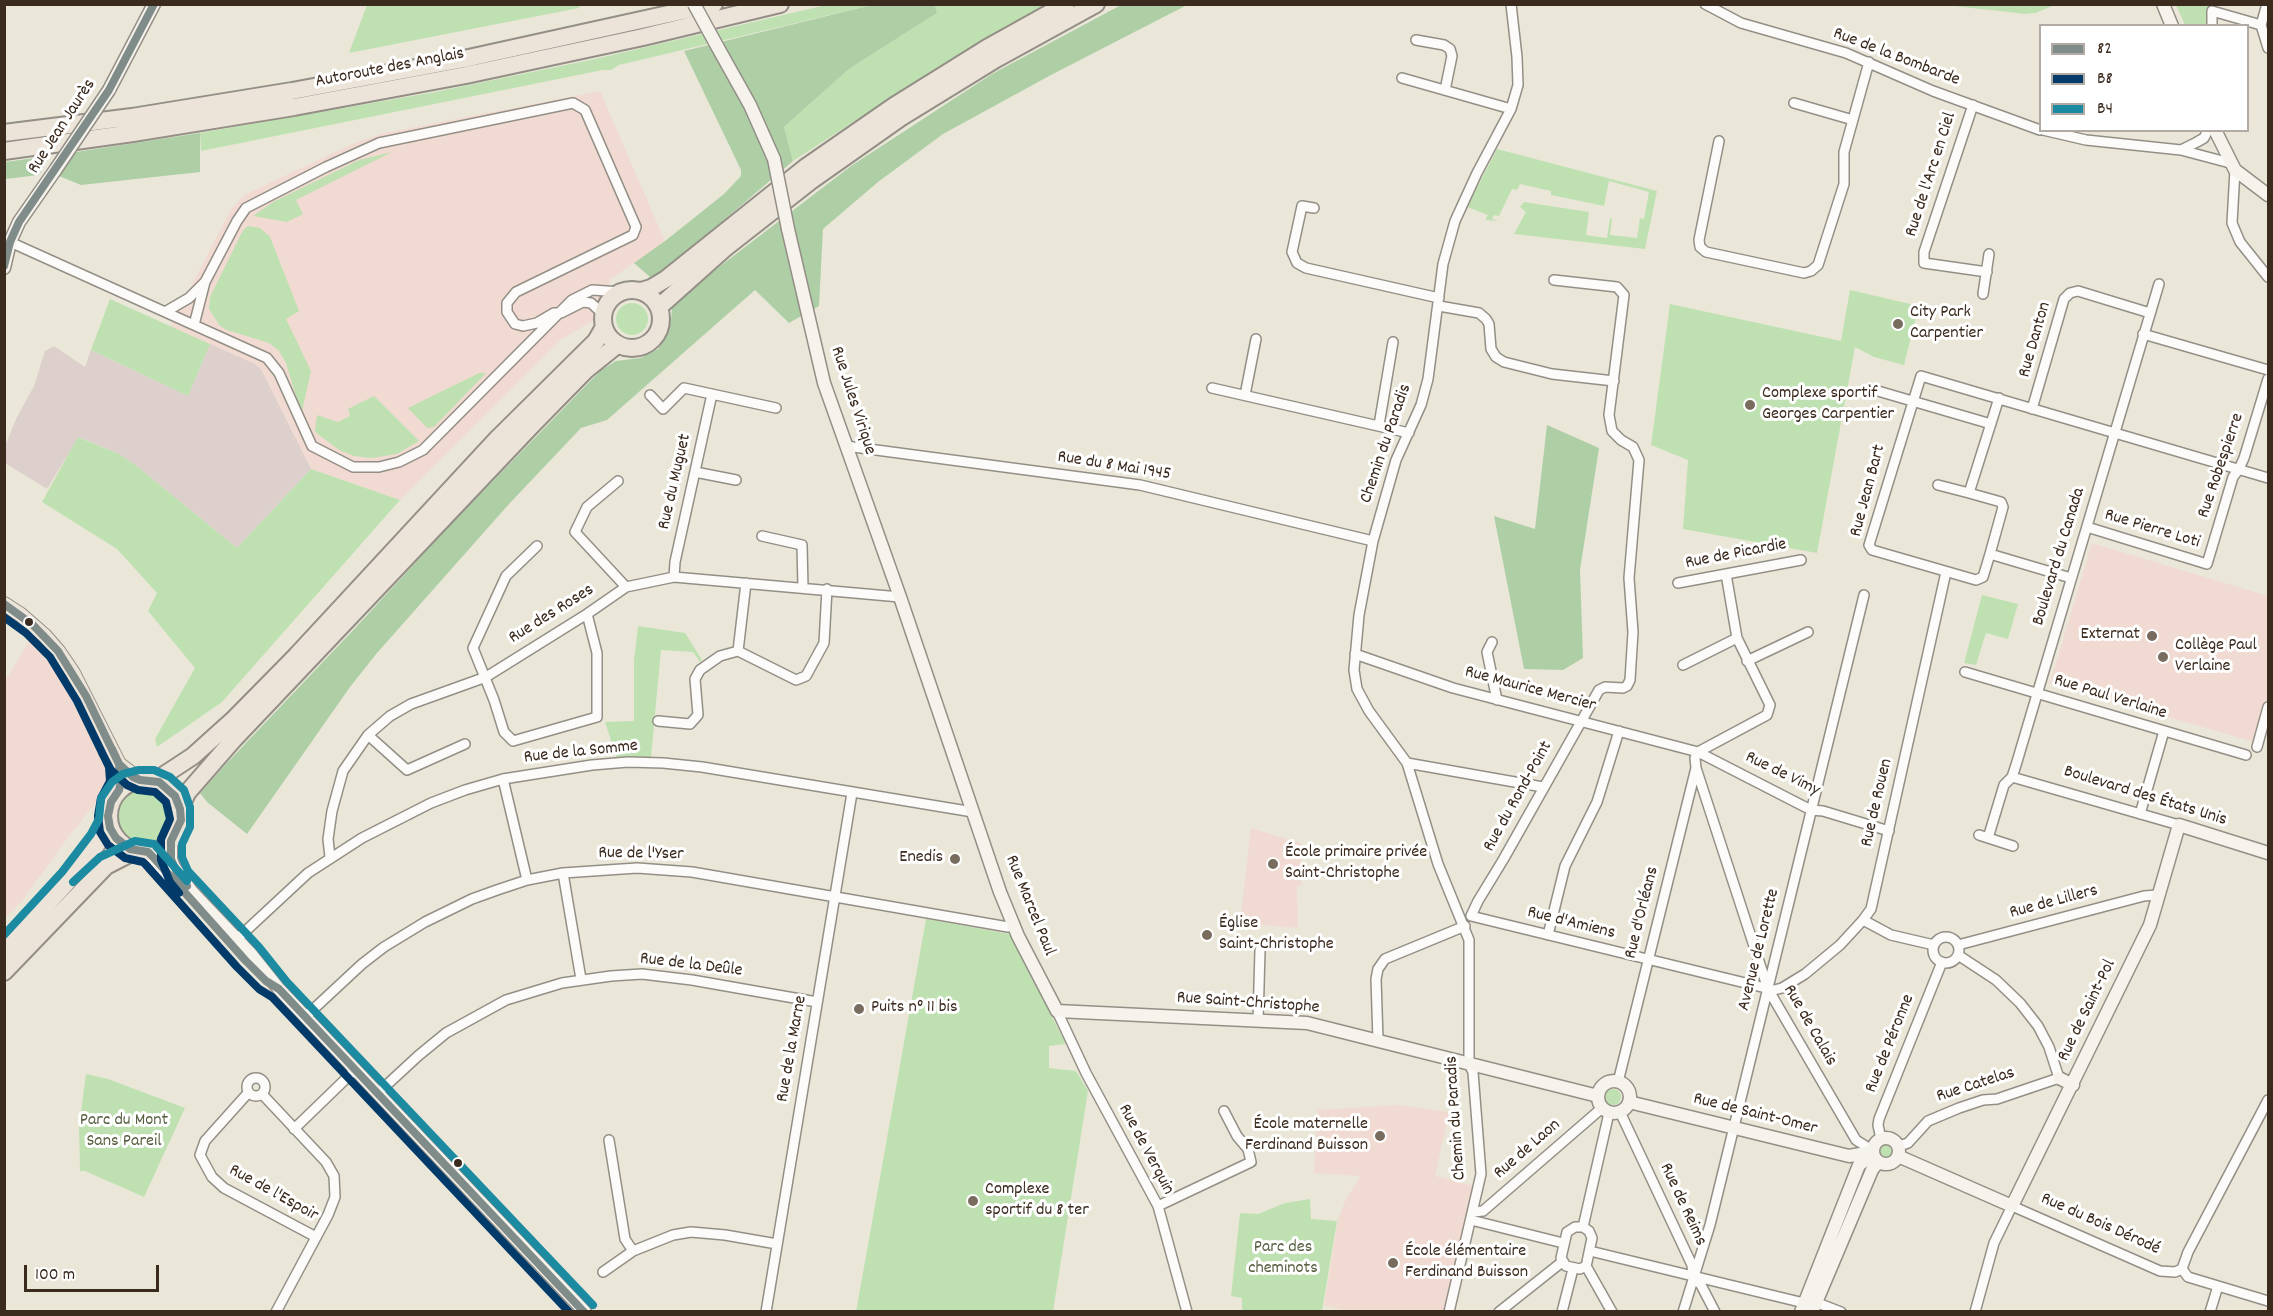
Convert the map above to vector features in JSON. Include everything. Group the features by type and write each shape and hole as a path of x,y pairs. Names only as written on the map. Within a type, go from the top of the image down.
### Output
{"highway":[{"name":"Autoroute des Anglais","path":"4,134 132,117 292,91 464,59 714,4"},
{"name":"Autoroute des Anglais","path":"4,151 294,108 632,40 780,4"},
{"path":"142,852 124,846 116,838 109,822 109,809 119,790 128,783 161,777 193,756 233,720 297,656 497,439 596,341 606,305 621,292 641,291 666,279 806,167 894,106 987,48 1066,4"},
{"path":"659,307 724,249 812,180 900,118 996,59 1096,4"},
{"path":"603,320 606,334 617,345 635,349 652,341 661,325 659,307 654,300 641,291"},
{"path":"4,972 99,872 116,860 161,848 171,841 180,825 180,809 187,793 234,739 533,424 586,370 617,345"},
{"path":"146,780 170,790 180,809"},
{"path":"4,951 70,879 100,840 109,822"}],"main road":[{"path":"4,604 33,626 58,651 86,696 119,764 121,782 119,790"},
{"path":"119,764 146,780"}],"street":[{"name":"Rue Jean Jaurès","path":"4,268 10,242 19,222 110,90 154,4"},
{"name":"Rue Jules Virique","path":"694,4 750,105 774,159 824,383 973,812"},
{"name":"Chemin du Paradis","path":"1449,1311 1481,1174 1473,1072 1469,1064 1470,947 1463,923 1438,864 1407,763 1369,711 1357,689 1354,677 1355,654 1359,615 1373,541 1396,460 1420,405 1428,379 1443,264 1455,221 1477,172 1511,109 1518,85 1511,4"},
{"name":"Rue de la Bombarde","path":"1705,4 1742,23 1869,62 1933,91 2039,129"},
{"path":"2163,4 2171,24"},
{"path":"2267,4 2261,25 2268,48"},
{"path":"2212,24 2212,11 2261,25"},
{"path":"1416,40 1444,45 1450,49 1452,56 1445,90"},
{"path":"1719,141 1699,240 1700,247 1706,252 1807,273 1818,265 1844,184 1844,152 1869,62"},
{"path":"1402,78 1511,109"},
{"path":"194,326 205,282 246,208 379,143 573,103 585,110 636,227 633,235 516,292 507,303 507,312 515,324 523,326 554,313 561,313 583,302 591,303 603,320"},
{"path":"1794,103 1853,120"},
{"name":"Rue de l'Arc en Ciel","path":"1972,105 1924,252 1924,263 1987,272"},
{"name":"Rue de la Bombarde","path":"2051,132 2086,140 2181,150 2232,167"},
{"path":"2181,150 2204,138 2207,132"},
{"path":"2217,132 2232,167 2232,223 2240,242 2268,277"},
{"path":"2232,167 2268,195"},
{"path":"1314,208 1302,206 1292,252 1297,263 1306,268 1470,311 1486,319 1489,324 1491,349 1496,357 1504,362 1552,374 1614,381 1624,295 1617,287 1554,280"},
{"path":"10,242 267,358 279,373 312,446 353,467 379,467 399,462 423,450 572,300 592,290 621,292"},
{"path":"1983,294 1989,254"},
{"path":"165,312 189,298 205,282"},
{"name":"Boulevard du Canada","path":"2013,846 1984,836 2004,785 2012,777 2159,284"},
{"name":"Rue Danton","path":"2032,409 2064,299 2070,293 2078,291 2150,313"},
{"path":"2143,334 2268,370"},
{"path":"1245,395 1256,339"},
{"path":"1379,425 1393,342"},
{"name":"Rue Jean Bart","path":"1990,554 1983,577 1977,580 1872,550 1869,545 1921,376 1999,398"},
{"name":"Rue Robespierre","path":"2207,564 2233,477 2239,469 2268,379"},
{"name":"Rue du Rond-Point","path":"1471,916 1596,695 1601,688 1623,688 1630,680 1633,632 1629,578 1639,460 1635,450 1616,436 1611,428 1609,415 1614,381"},
{"path":"650,395 663,409 684,388 776,408"},
{"path":"1212,388 1408,433"},
{"path":"1871,389 1991,424"},
{"name":"Rue du Muguet","path":"674,577 675,562 712,394"},
{"path":"1969,493 1999,398 2268,478"},
{"name":"Rue du 8 Mai 1945","path":"846,446 1140,485 1373,541"},
{"path":"695,472 736,480"},
{"path":"618,481 587,507 576,532 626,587"},
{"path":"1938,485 2001,502 2003,507 1990,554 2071,578"},
{"name":"Rue Pierre Loti","path":"2087,527 2207,564"},
{"path":"762,536 802,545 803,588"},
{"path":"537,546 506,576 473,648 486,677 504,732 513,741 597,717 597,653 587,614"},
{"name":"Rue de Picardie","path":"1678,583 1801,560"},
{"name":"Rue de Rouen","path":"1768,989 1782,988 1805,974 1840,945 1871,909 1946,572"},
{"path":"1698,752 1767,715 1770,705 1737,638 1726,574"},
{"name":"Rue des Roses","path":"330,857 328,839 332,811 343,771 368,735 390,716 411,704 486,677 626,587 674,577 900,597"},
{"path":"738,651 746,583"},
{"path":"657,721 690,724 698,716 695,679 700,670 720,656 738,651 796,680 806,676 824,643 827,590"},
{"name":"Avenue de Lorette","path":"1683,1311 1710,1225 1732,1127 1864,594"},
{"path":"1747,661 1809,632"},
{"path":"1683,665 1737,638"},
{"path":"1492,642 1488,652 1497,700"},
{"name":"Rue Maurice Mercier","path":"1355,654 1453,688 1698,752"},
{"name":"Rue Paul Verlaine","path":"1965,672 2246,755"},
{"path":"2257,747 2268,707"},
{"path":"1548,935 1564,866 1597,802 1619,730"},
{"path":"2140,814 2164,731"},
{"path":"368,735 407,770 465,744"},
{"name":"Rue de Vimy","path":"1698,752 1811,810 1823,811 1889,831"},
{"name":"Rue d'Orléans","path":"1618,1082 1696,768 1695,758 1698,752"},
{"name":"Rue de la Somme","path":"237,939 278,899 330,857 431,803 503,779 592,765 663,762 973,812"},
{"path":"1407,763 1543,787"},
{"name":"Rue de Calais","path":"1696,768 1768,989 1856,1140 1874,1155"},
{"name":"Boulevard des États Unis","path":"2012,777 2268,853"},
{"path":"503,779 527,880"},
{"name":"Rue de la Marne","path":"766,1311 852,793"},
{"name":"Rue Marcel Paul","path":"973,812 1000,892 1056,1011"},
{"name":"Rue de Saint-Pol","path":"2013,1206 2155,914 2158,895 2179,825"},
{"path":"171,841 171,859 179,877 305,1017 584,1311"},
{"path":"142,852 266,981 279,989"},
{"name":"Rue de l'Yser","path":"305,1017 362,964 404,933 472,899 527,880 563,873 637,868 692,872 1008,927 1014,925"},
{"path":"563,873 581,979"},
{"name":"Rue de Lillers","path":"1958,945 2144,896 2158,895"},
{"path":"203,914 210,917 234,941 237,939"},
{"path":"1378,1040 1376,979 1378,969 1385,959 1463,923 1471,916"},
{"name":"Rue d'Amiens","path":"1471,916 1768,989"},
{"path":"1863,920 1891,935 1934,945"},
{"path":"1947,937 1955,940 1958,945 1958,955 1953,962 1942,962 1934,954 1934,945 1937,940 1947,937"},
{"path":"1258,1021 1260,950"},
{"path":"1958,955 1996,980 2020,1003 2038,1026 2049,1047 2059,1078 2073,1085"},
{"name":"Rue de Péronne","path":"1881,1139 1879,1119 1942,962"},
{"name":"Rue de la Deûle","path":"378,1093 417,1056 446,1033 476,1016 517,997 581,979 642,974 667,976 817,1002"},
{"name":"Rue Saint-Christophe","path":"1056,1011 1307,1023 1469,1064"},
{"name":"Rue de Verquin","path":"1056,1011 1092,1084 1158,1206 1187,1311"},
{"path":"1469,1064 1598,1096 1611,1111"},
{"path":"294,1129 355,1070"},
{"name":"Rue de l'Espoir","path":"262,1094 265,1086 262,1080 256,1078 248,1082 246,1087 248,1093 205,1141 200,1155 212,1177 224,1188 316,1237"},
{"name":"Rue Catelas","path":"1899,1151 1928,1121 1967,1106 1997,1099 2059,1078"},
{"path":"1583,1227 1611,1111 1629,1102 1626,1088 1618,1082 1607,1083 1599,1090 1598,1096"},
{"path":"248,1093 254,1096 262,1094 326,1162 334,1176 335,1197 276,1311"},
{"path":"2268,1100 2188,1252 2182,1269 2188,1277 2268,1301"},
{"name":"Rue de Saint-Omer","path":"1629,1102 1849,1156 1874,1155"},
{"path":"1158,1206 1251,1162 1248,1149 1237,1136 1224,1111"},
{"name":"Rue de Laon","path":"1472,1216 1483,1211 1611,1111"},
{"name":"Rue de Reims","path":"1611,1111 1692,1265 1694,1276 1715,1311"},
{"path":"1881,1139 1891,1139 1899,1151 1892,1163 1882,1164 1874,1155 1874,1146 1881,1139"},
{"path":"609,1140 625,1239 633,1251"},
{"name":"Rue du Bois Dérodé","path":"1899,1151 2013,1206 2160,1272 2175,1272 2182,1269"},
{"path":"1808,1307 1859,1166 1874,1155"},
{"path":"1976,1311 1994,1243 2013,1206"},
{"path":"1472,1216 1563,1244"},
{"path":"1499,1311 1562,1262 1563,1244 1567,1232 1575,1227 1583,1227 1589,1231 1592,1238 1586,1266 1612,1311"},
{"path":"603,1272 633,1251 653,1241 691,1232 777,1244"},
{"path":"1590,1251 1808,1307 1842,1311"},
{"path":"1562,1262 1572,1269 1586,1266"},
{"path":"1562,1311 1572,1269"},
{"path":"2210,1311 2217,1286"}],"shaded area":[{"path":"600,91 665,241 611,279 594,320 562,339 400,500 311,469 261,369 255,364 170,327 231,209 244,195 352,144 384,133"},
{"path":"210,344 255,364 261,369 311,469 237,548 134,464 119,454 79,437 47,489 5,463 5,446 17,417 34,386 45,351 54,346 85,367 91,350 188,396"},
{"name":"Collège Paul Verlaine","path":"2092,543 2268,596 2268,694 2254,742 2050,683"},
{"path":"31,638 57,674 112,783 69,836 22,901 5,918 5,681"},
{"name":"École primaire privée Saint-Christophe","path":"1251,828 1301,843 1301,886 1297,886 1298,928 1240,923"},
{"name":"École élémentaire Ferdinand Buisson","path":"1400,1105 1449,1112 1435,1176 1474,1186 1444,1311 1350,1312 1324,1305 1338,1219 1346,1199 1361,1176 1314,1173 1318,1110"}],"green space":[{"path":"367,5 580,5 579,8 349,53"},
{"path":"826,5 872,5 619,65 611,70 201,151 200,133 435,92 595,59"},
{"path":"872,5 935,5 937,13 849,69 784,127 793,161 668,268 650,277 634,263 724,194 741,176 741,170 684,51"},
{"path":"935,5 1045,5 935,69 793,161 784,127 849,69 937,13"},
{"path":"1121,5 1187,5 943,134 878,182 823,229 819,306 789,323 755,290 607,420 581,428 509,504 377,653 350,687 247,834 207,802 200,793 225,765 450,525 601,370 616,361 640,358 658,349 666,337 672,307 685,293 851,166 992,74"},
{"path":"1945,5 2055,5 2026,14"},
{"path":"2176,5 2210,5 2206,24 2185,24"},
{"path":"200,133 200,172 81,185 59,176 76,152"},
{"path":"1497,149 1657,191 1645,249 1514,234 1526,212 1520,207 1524,202 1589,212 1586,235 1607,238 1610,218 1612,219 1610,235 1637,238 1640,218 1644,219 1649,192 1609,181 1604,206 1551,195 1551,191 1520,184 1517,190 1512,189 1499,216 1494,215 1492,219 1499,221 1485,220 1488,215 1467,207"},
{"path":"392,152 296,200 303,214 287,222 253,216 273,202 359,160"},
{"path":"50,156 39,175 5,179 5,162"},
{"path":"248,226 260,228 270,237 299,311 286,319 311,371 302,411 286,363 279,351 269,343 220,326 209,309 210,297 243,230"},
{"name":"Complexe sportif Georges Carpentier","path":"1850,290 1919,306 1904,365 1874,357 1855,347 1817,553 1683,529 1688,460 1651,445 1670,304 1841,341"},
{"path":"110,299 210,344 188,396 91,350"},
{"path":"632,303 643,308 648,319 643,330 632,335 621,330 616,319 621,308"},
{"path":"479,373 486,373 434,427 427,428 408,408"},
{"path":"374,396 419,441 397,454 371,458 354,456 339,450 315,432 317,415 338,422 350,416 348,409"},
{"path":"1547,425 1599,448 1580,570 1583,658 1563,670 1524,669 1494,516 1535,529"},
{"path":"78,437 119,454 134,464 237,548 311,469 400,500 222,702 157,747 155,739 195,668 148,611 157,593 117,549 42,502"},
{"path":"1982,595 2018,604 2008,639 1986,633 1976,665 1964,663"},
{"path":"638,626 685,633 702,660 700,662 693,652 661,650 651,757 617,759 605,722 634,721 634,660"},
{"path":"145,789 156,791 165,797 171,806 173,817 171,828 165,837 156,843 145,845 134,843 125,837 119,828 117,817 119,806 125,797 134,791"},
{"name":"Complexe sportif du 8 ter","path":"926,919 1010,934 1066,1044 1049,1046 1049,1068 1076,1071 1088,1091 1053,1311 856,1312"},
{"name":"Parc du Mont Sans Pareil","path":"86,1074 108,1079 185,1108 144,1197 85,1171 80,1171 79,1126"},
{"path":"1613,1089 1621,1097 1613,1105 1605,1097"},
{"path":"1885,1145 1890,1147 1892,1152 1890,1157 1885,1159 1880,1157 1878,1152 1880,1147"},
{"name":"Parc des cheminots","path":"1310,1199 1311,1219 1337,1221 1322,1311 1242,1311 1242,1298 1231,1296 1240,1213 1258,1214 1285,1203"}],"transit line":[{"name":"82","path":"4,266 10,242 19,222 109,90 154,4"},
{"name":"82","path":"4,604 33,625 58,651 86,696 119,764 121,782 111,802 108,816 110,828 116,838 130,849 148,852 154,858 245,960 266,981 279,989 584,1312"},
{"name":"B8","path":"4,617 26,633 50,657 77,701 109,767 110,781 101,798 98,816 100,832 108,845 125,858 143,862 146,865 237,967 259,989 272,997 569,1312"},
{"name":"82","path":"112,749 119,764 133,777 159,782 175,796 181,820 171,841 171,859 179,877 187,886"},
{"name":"B8","path":"102,753 111,770 127,785 138,790 155,792 166,802 170,819 161,839 161,860 170,882 179,893"},
{"name":"B4","path":"4,935 62,872 91,834 99,819 101,798 112,782 123,774 139,770 154,770 170,777 184,790 190,807 190,827 182,844 182,857 188,871 259,947 287,982 593,1305"},
{"name":"B4","path":"73,882 100,857 135,841 154,844 187,881"}],"place":[{"name":"City Park Carpentier","path":"1898,324"},
{"name":"Complexe sportif Georges Carpentier","path":"1750,405"},
{"name":"Externat","path":"2152,636"},
{"name":"Collège Paul Verlaine","path":"2163,657"},
{"name":"Enedis","path":"955,859"},
{"name":"École primaire privée Saint-Christophe","path":"1273,864"},
{"name":"Église Saint-Christophe","path":"1207,935"},
{"name":"Puits n° 11 bis","path":"859,1009"},
{"name":"École maternelle Ferdinand Buisson","path":"1380,1136"},
{"name":"Complexe sportif du 8 ter","path":"973,1201"},
{"name":"École élémentaire Ferdinand Buisson","path":"1393,1263"}]}
